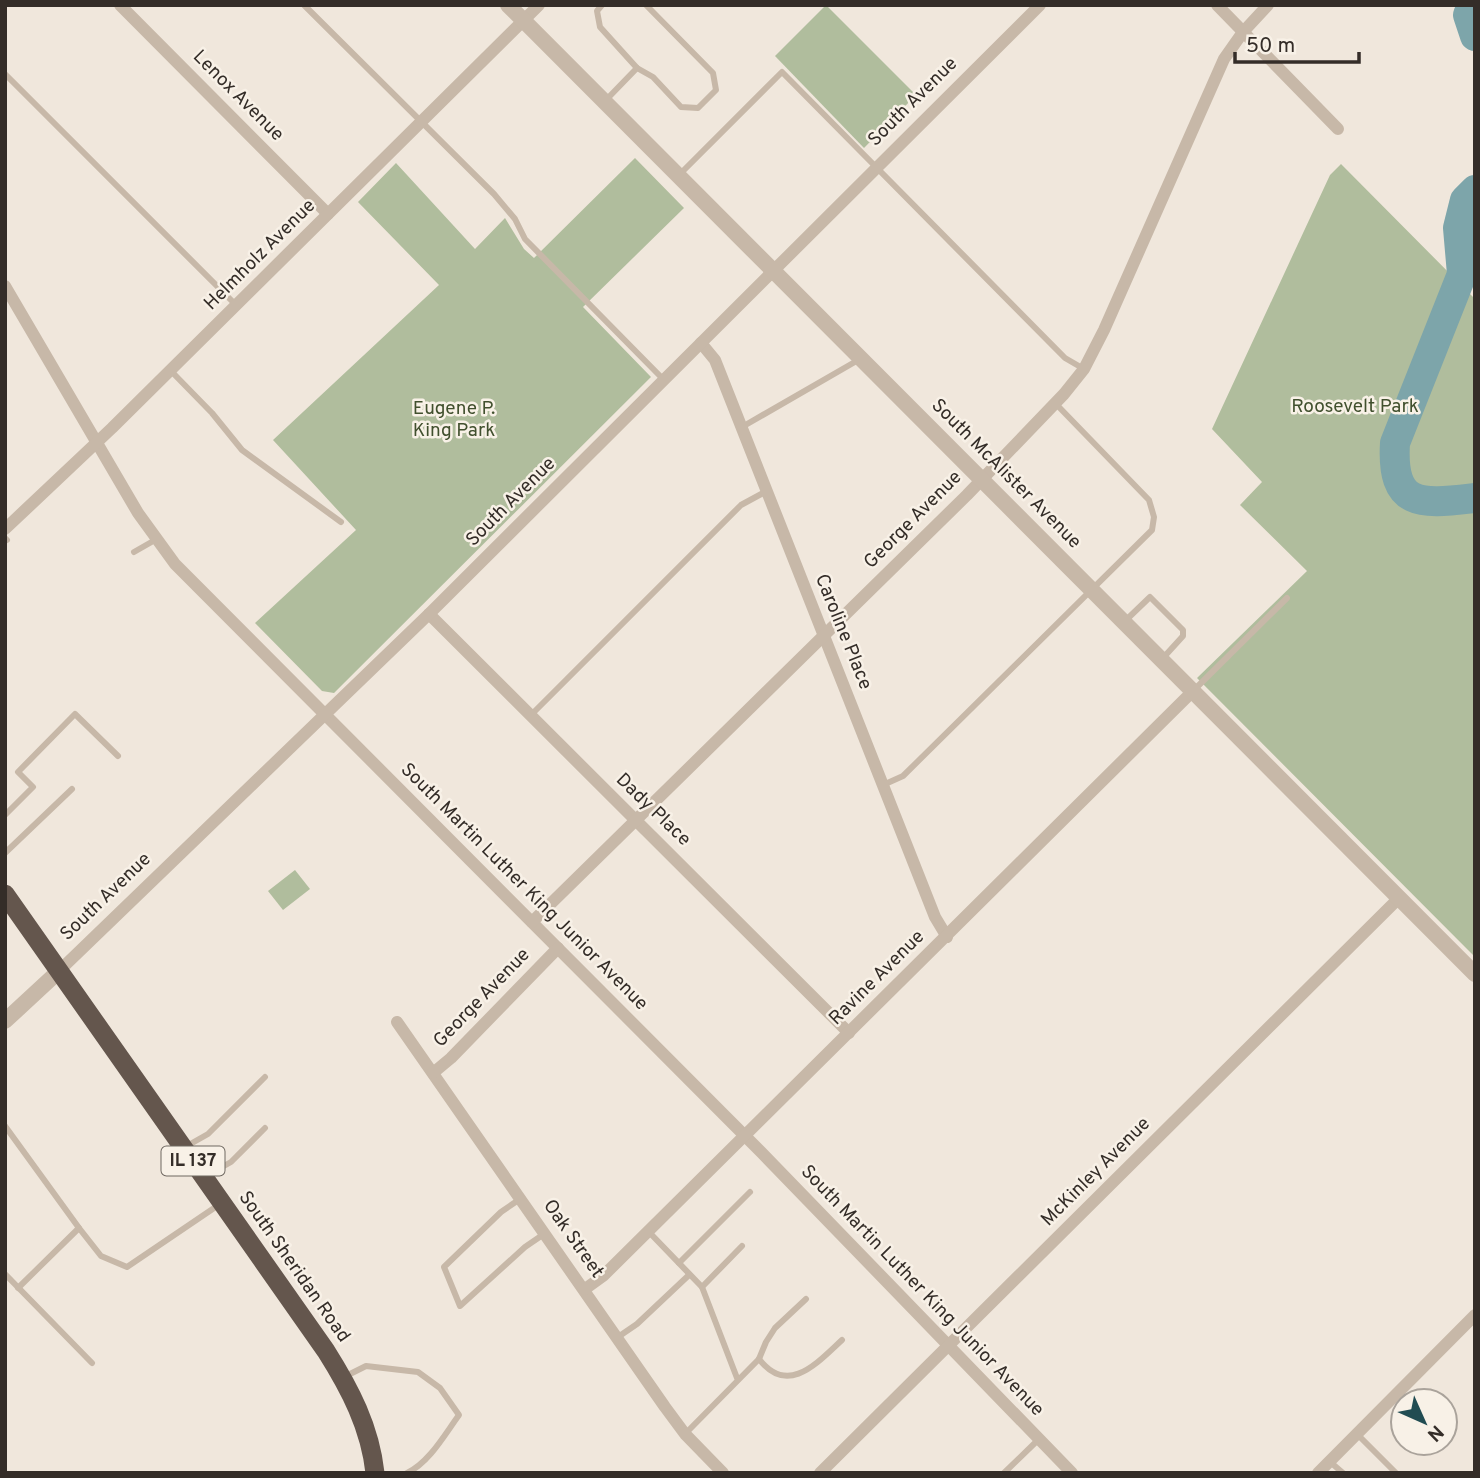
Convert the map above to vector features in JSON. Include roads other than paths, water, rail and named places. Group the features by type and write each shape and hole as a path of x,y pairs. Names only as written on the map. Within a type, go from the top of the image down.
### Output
{"highway":[{"name":"South Sheridan Road","path":"5,894 342,1377 366,1430 374,1473"}],"street":[{"name":"Lenox Avenue","path":"120,5 328,214"},
{"name":"South McAlister Avenue","path":"508,5 1475,974"},
{"name":"Helmholz Avenue","path":"6,536 97,441 539,5"},
{"name":"South Avenue","path":"5,1021 429,614 1040,5"},
{"path":"1217,5 1338,129"},
{"name":"George Avenue","path":"532,922 981,479 1084,369 1104,330 1224,59 1243,32 1268,5"},
{"name":"South Martin Luther King Junior Avenue","path":"7,293 155,540 182,572 745,1136 1072,1473"},
{"name":"Caroline Place","path":"701,343 715,360 935,917 947,937"},
{"name":"Dady Place","path":"429,614 849,1034"},
{"name":"Ravine Avenue","path":"585,1289 603,1276 649,1231 1193,691"},
{"name":"McKinley Avenue","path":"820,1473 1399,898"},
{"name":"George Avenue","path":"433,1073 451,1058 558,948"},
{"name":"Oak Street","path":"397,1022 685,1434 723,1473"},
{"path":"1318,1473 1475,1315"}],"lane":[{"path":"304,5 494,194 515,219 525,239 664,380"},
{"path":"602,5 597,10 600,27 637,68 653,77 681,107 698,108 716,90 713,74 646,5"},
{"path":"604,102 637,68"},
{"path":"678,176 782,72 1065,358 1084,369"},
{"path":"5,74 236,305"},
{"path":"741,428 860,358"},
{"path":"170,370 212,413 242,450 341,522"},
{"path":"883,785 903,775 1149,534 1153,526 1154,517 1149,500 1142,491 1055,403"},
{"path":"531,715 741,505 765,492"},
{"path":"134,552 155,540"},
{"path":"1124,622 1150,597 1183,631 1183,636 1162,660"},
{"path":"1193,691 1287,597"},
{"path":"5,815 33,787 18,772 75,714 118,756"},
{"path":"5,853 72,789"},
{"path":"183,1148 208,1134 265,1077"},
{"path":"5,1125 101,1256 127,1267 222,1203"},
{"path":"204,1177 230,1162 265,1128"},
{"path":"679,1264 750,1192"},
{"path":"521,1198 501,1212 443,1267 460,1306 525,1247 546,1233"},
{"path":"18,1288 79,1228"},
{"path":"649,1231 702,1287 737,1378"},
{"path":"702,1287 742,1246"},
{"path":"5,1274 92,1363"},
{"path":"618,1337 637,1324 690,1275"},
{"path":"685,1434 737,1378 759,1359 775,1328 806,1299"},
{"path":"759,1359 763,1365 777,1373 793,1376 809,1370 842,1340"},
{"path":"342,1377 366,1366 418,1372 440,1388 458,1415 434,1448 414,1470 407,1473"},
{"path":"1357,1434 1396,1473"},
{"path":"1004,1473 1039,1439"},
{"path":"1329,1461 1343,1473"}],"waterway":[{"path":"1472,5 1468,15 1475,36"},
{"path":"1475,190 1465,200 1458,228 1462,274 1395,443 1398,480 1414,498 1425,501 1475,498"}],"park label":[{"name":"Roosevelt Park","path":"1355,407"},
{"name":"Eugene P. King Park","path":"454,420"}]}
